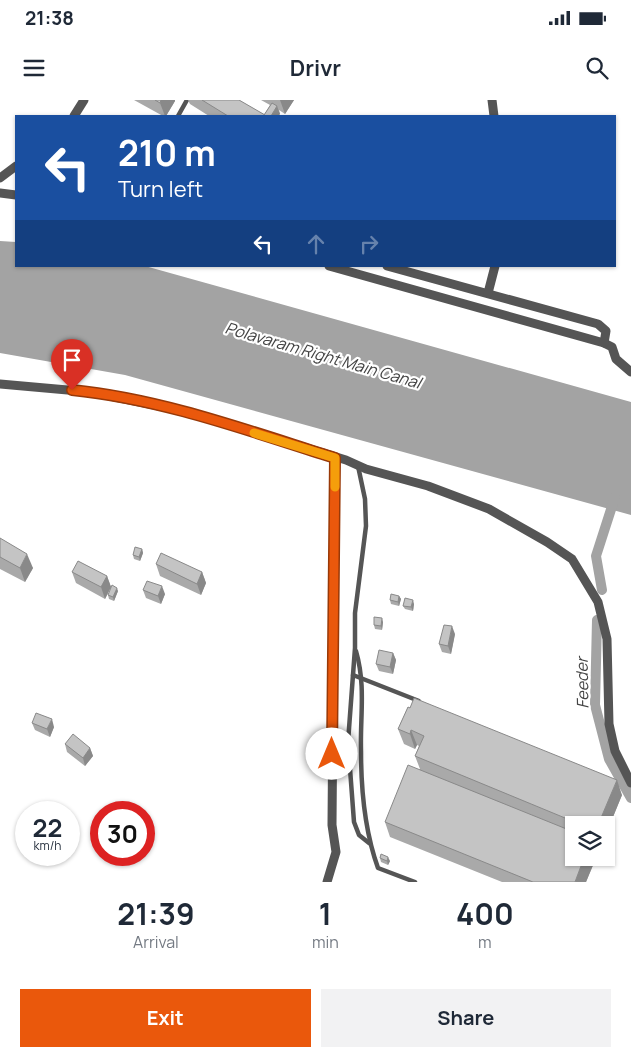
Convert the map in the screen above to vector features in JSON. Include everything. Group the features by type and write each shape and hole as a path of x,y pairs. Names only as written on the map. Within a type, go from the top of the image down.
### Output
{"street":[{"path":"75,115 84,100"},
{"path":"492,100 494,115"},
{"path":"1,175 15,167"},
{"path":"1,175 15,176"},
{"path":"0,193 15,196"},
{"path":"333,267 604,343 612,348 616,359 631,372"},
{"path":"391,267 598,324 606,331 607,338 604,343"},
{"path":"488,293 495,267"},
{"path":"0,384 90,392 164,407 358,464 366,469 428,486 489,509 572,559 598,602 604,620 607,639 609,724 615,751 631,783"},
{"path":"327,882 336,852 332,825 335,458"}],"lane":[{"path":"179,115 187,100"},
{"path":"358,464 365,499 366,526 355,613 355,648 348,742 354,822 359,835 369,843"},
{"path":"355,648 363,679 361,752 369,843 378,868 416,882"},
{"path":"353,675 427,705"}],"water":[{"name":"Polavaram Right Main Canal","path":"0,241 15,242 15,267 149,267 631,402 631,515 125,375 0,353"}],"building":[{"path":"202,100 239,100 265,115 226,115"},
{"path":"272,103 277,106 272,115 264,115"},
{"path":"0,538 27,554 20,568 0,557"},
{"path":"135,547 142,549 139,557 133,555"},
{"path":"161,553 202,572 197,584 156,564"},
{"path":"78,561 107,576 101,587 72,572"},
{"path":"147,581 162,586 158,596 143,590"},
{"path":"112,585 117,588 113,597 108,595"},
{"path":"391,594 399,596 398,602 390,600"},
{"path":"405,598 413,600 411,607 403,606"},
{"path":"374,617 382,618 381,626 374,625"},
{"path":"444,625 452,626 448,646 439,644"},
{"path":"379,650 393,653 390,667 376,664"},
{"path":"414,698 617,780 602,816 565,816 565,818 415,756 424,736 411,730 410,734 398,729 408,707 410,708"},
{"path":"36,713 52,719 47,729 32,723"},
{"path":"73,734 90,748 83,758 65,744"},
{"path":"408,765 565,828 565,866 581,866 575,882 533,882 385,822"},
{"path":"381,854 388,857 387,861 380,858"}],"waterway":[{"name":"Feeder","path":"602,590 596,556 615,497"},
{"name":"Feeder","path":"597,620 595,705 609,759 631,798"}],"slow traffic":[{"path":"254,433 335,458 335,487"}],"route":[{"path":"72,390 164,407 335,458 332,754"}]}
